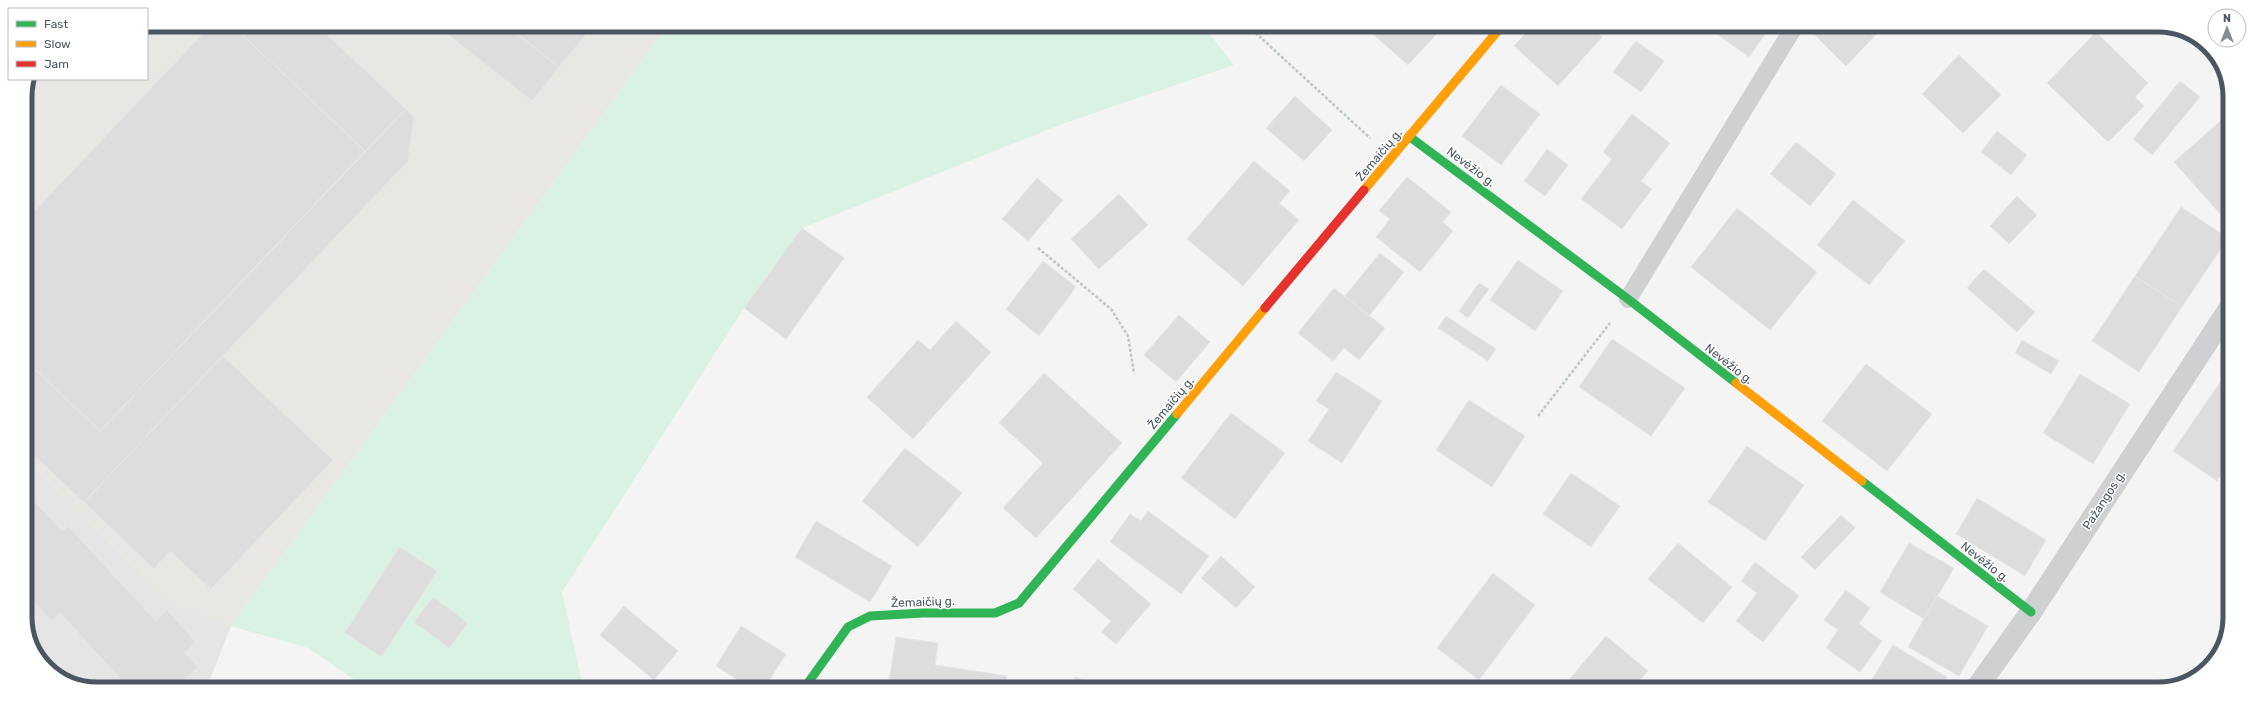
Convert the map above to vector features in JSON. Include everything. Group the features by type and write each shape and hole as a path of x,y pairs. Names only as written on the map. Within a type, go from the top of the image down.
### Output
{"street":[{"name":"Žemaičių g.","path":"809,682 848,627 870,616 923,613 995,613 1019,603 1497,32"},
{"name":"Nevėžio g.","path":"1410,137 1628,299 2031,612"},
{"name":"Pažangos g.","path":"1981,682 2031,612 2223,318"}],"lane":[{"path":"1628,299 1791,32"}],"path":[{"path":"1255,32 1392,158"},
{"path":"1038,248 1111,309 1128,336 1134,374"},
{"path":"1538,416 1628,299"}],"shaded area":[{"path":"148,32 663,32 231,626 168,603 32,465 32,97 34,80 148,80"},
{"path":"32,465 168,603 231,626 209,682 97,682 80,680 68,675 54,666 43,653 37,642 32,621"}],"green space":[{"path":"663,32 1208,32 1234,65 1062,124 802,228 744,308 562,592 582,682 358,682 308,648 231,626"}],"building":[{"path":"204,32 239,32 365,151 100,431 32,367 32,214"},
{"path":"239,32 324,32 406,109 365,151"},
{"path":"445,32 515,32 559,67 532,101"},
{"path":"515,32 588,32 559,67"},
{"path":"1371,32 1438,32 1408,65"},
{"path":"1527,32 1596,32 1602,37 1558,86 1514,46"},
{"path":"1714,32 1766,32 1749,57"},
{"path":"1812,32 1878,32 1846,66"},
{"path":"2096,32 2148,83 2135,97 2144,106 2108,142 2047,83"},
{"path":"1636,41 1664,61 1641,92 1613,72"},
{"path":"1959,55 2001,95 1963,133 1922,94"},
{"path":"2180,81 2200,97 2152,155 2133,139"},
{"path":"1501,85 1540,114 1501,165 1462,136"},
{"path":"1295,96 1332,130 1304,161 1266,128"},
{"path":"406,109 414,117 408,161 84,502 32,454 32,366 100,431"},
{"path":"1632,114 1670,143 1641,181 1652,189 1622,229 1581,199 1612,159 1603,152"},
{"path":"2223,119 2223,217 2174,162"},
{"path":"1997,131 2027,155 2011,175 1981,152"},
{"path":"1796,142 1836,174 1810,206 1770,174"},
{"path":"1547,149 1568,165 1545,196 1524,181"},
{"path":"1254,161 1290,191 1279,203 1299,220 1243,286 1187,239"},
{"path":"1407,177 1451,212 1443,222 1453,231 1420,272 1376,237 1390,219 1379,211"},
{"path":"1037,178 1063,200 1028,241 1002,219"},
{"path":"1119,194 1148,225 1099,269 1071,239"},
{"path":"2017,196 2037,215 2009,244 1990,226"},
{"path":"1853,200 1905,241 1869,285 1817,245"},
{"path":"2181,207 2223,235 2223,246 2182,307 2135,276"},
{"path":"1737,208 1817,272 1770,330 1691,267"},
{"path":"802,228 844,258 786,339 744,308"},
{"path":"1380,253 1404,272 1369,316 1345,296"},
{"path":"1518,260 1563,291 1535,331 1490,300"},
{"path":"1043,261 1076,287 1039,336 1006,309"},
{"path":"1984,269 2035,312 2017,332 1967,288"},
{"path":"2135,276 2182,307 2139,372 2092,341"},
{"path":"1479,283 1489,289 1468,318 1459,311"},
{"path":"1334,288 1385,328 1359,360 1344,348 1333,361 1298,333"},
{"path":"1179,315 1210,342 1176,382 1144,355"},
{"path":"1446,316 1496,349 1488,361 1438,328"},
{"path":"956,321 991,352 913,439 867,397 918,340 930,350"},
{"path":"1612,339 1685,388 1651,436 1579,387"},
{"path":"2022,340 2059,361 2051,374 2015,353"},
{"path":"223,356 333,460 211,589 170,551 154,569 84,502"},
{"path":"1866,364 1932,414 1887,471 1822,421"},
{"path":"1336,372 1382,401 1342,463 1308,441 1329,409 1316,401"},
{"path":"1044,373 1122,443 1036,538 1003,508 1043,463 999,423"},
{"path":"2080,374 2130,404 2093,464 2043,433"},
{"path":"2223,378 2223,472 2217,481 2173,451"},
{"path":"1469,400 1525,436 1492,487 1436,450"},
{"path":"1231,413 1285,453 1235,519 1181,478"},
{"path":"1747,446 1804,485 1765,541 1708,502"},
{"path":"905,448 962,493 918,547 862,501"},
{"path":"1571,473 1620,506 1591,547 1543,514"},
{"path":"1977,498 2046,540 2025,576 1956,534"},
{"path":"32,499 62,531 68,526 156,621 167,610 196,642 185,653 198,667 182,682 123,682 60,613 51,620 32,600"},
{"path":"1148,511 1209,556 1181,594 1110,542 1130,514 1141,521"},
{"path":"1841,515 1855,528 1815,570 1801,557"},
{"path":"816,521 892,566 870,602 795,557"},
{"path":"1678,543 1732,587 1703,623 1648,579"},
{"path":"1909,543 1954,568 1924,619 1880,592"},
{"path":"399,547 437,571 382,657 345,633"},
{"path":"1221,556 1255,587 1236,608 1201,578"},
{"path":"1098,559 1151,604 1116,644 1101,632 1111,621 1073,589"},
{"path":"1755,562 1799,596 1763,642 1736,621 1757,593 1741,581"},
{"path":"1493,573 1535,605 1479,680 1437,648"},
{"path":"1846,590 1870,608 1859,624 1882,641 1860,672 1826,648 1838,630 1824,620"},
{"path":"1937,596 1988,626 1959,676 1908,647"},
{"path":"433,597 468,623 449,648 414,622"},
{"path":"624,606 678,651 654,680 600,635"},
{"path":"741,626 786,654 768,682 741,682 716,666"},
{"path":"1606,636 1648,671 1638,682 1567,682"},
{"path":"896,637 938,643 935,665 1007,676 1006,682 889,682"},
{"path":"1893,645 1947,677 1944,682 1870,682"},
{"path":"1075,677 1091,682 1074,682"}],"traffic: fast":[{"path":"1410,137 1628,299 1736,383"},
{"path":"809,682 848,627 870,616 923,613 995,613 1019,603 1177,414"},
{"path":"1862,481 2031,612"}],"traffic: slow":[{"path":"1364,190 1497,32"},
{"path":"1177,414 1265,308"},
{"path":"1736,383 1862,481"}],"traffic: jam":[{"path":"1265,308 1364,190"}]}
